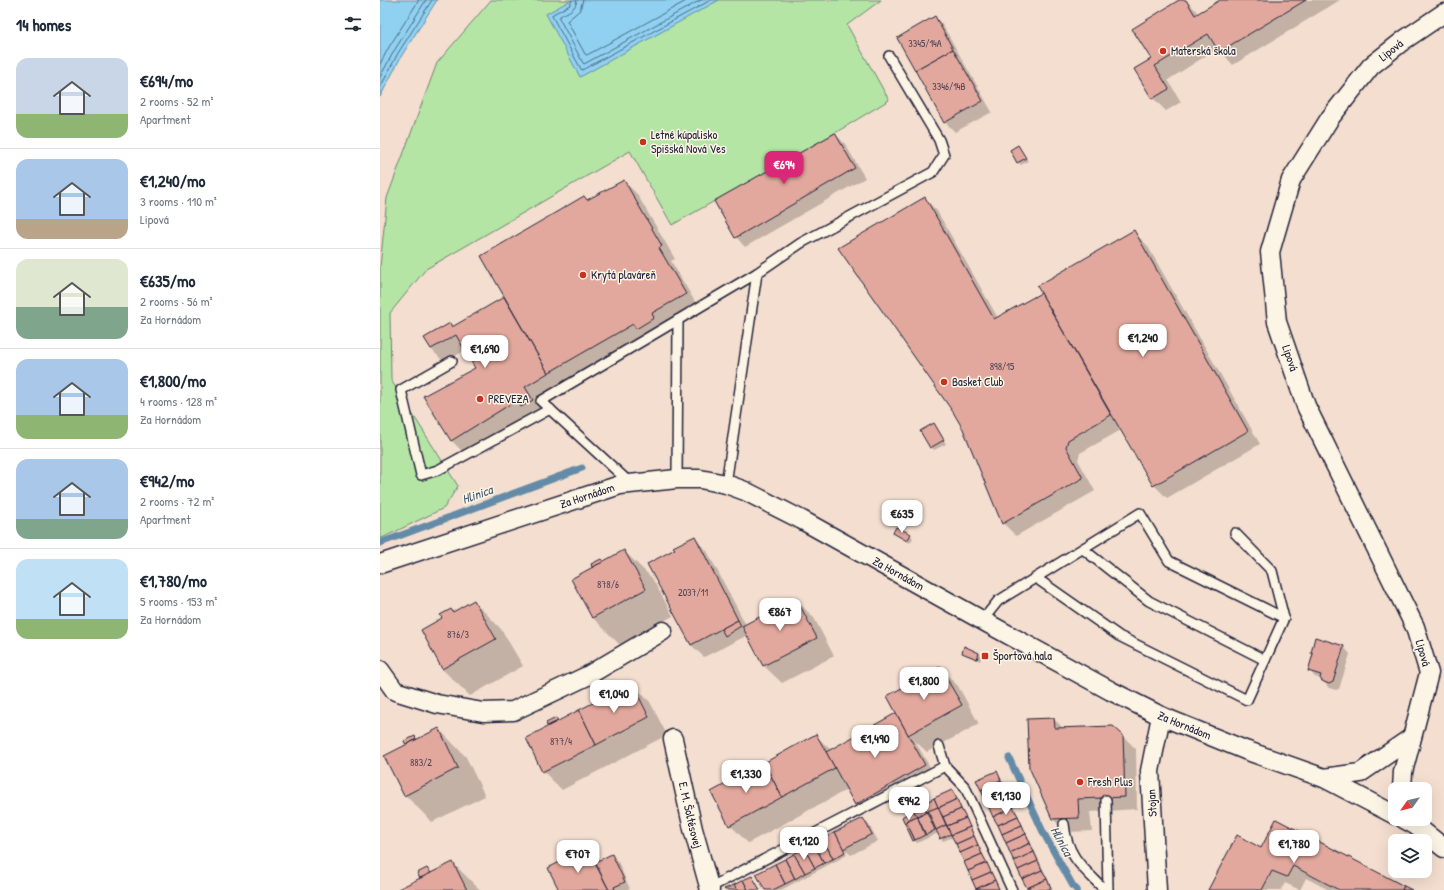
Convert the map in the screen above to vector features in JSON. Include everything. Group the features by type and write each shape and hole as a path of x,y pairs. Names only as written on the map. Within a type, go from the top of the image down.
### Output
{"street":[{"path":"1439,0 1444,5"},
{"name":"Lipová","path":"1402,782 1403,772 1428,673 1415,627 1306,406 1277,322 1270,252 1291,180 1330,118 1371,66 1404,40 1444,13"},
{"name":"Za Hornádom","path":"380,564 620,485 677,479 700,479 726,484 744,491 802,520 982,621 1111,691 1162,716 1245,750 1324,778 1388,810"},
{"path":"380,670 395,691 430,702 483,712 512,711 587,676 663,631"},
{"name":"Stojan","path":"1157,890 1150,771 1162,716"},
{"path":"1324,778 1360,773 1411,738"},
{"name":"E. M. Šoltésovej","path":"673,739 693,829 710,889"},
{"name":"Za Hornádom","path":"1417,826 1444,848"}],"lane":[{"path":"631,484 541,401 757,273 801,244 933,172 944,155 939,140 889,56"},
{"path":"726,484 757,273"},
{"path":"677,479 678,320"},
{"path":"452,362 401,390 421,475 438,470 550,409"},
{"path":"982,621 998,601 1140,513 1168,561 1284,618"},
{"path":"1036,578 1119,636 1247,700 1284,618 1272,571 1234,534"},
{"path":"1083,549 1149,601 1265,660"},
{"path":"939,746 945,766 965,787 1012,890"},
{"path":"710,889 945,766"},
{"path":"1106,800 1106,890"},
{"path":"1064,824 1065,837 1074,859 1106,890"}],"green space":[{"name":"Letné kúpalisko Spišská Nová Ves","path":"491,0 881,0 847,25 889,100 835,133 672,225 630,151 426,269 390,313 391,380 458,486 444,508 380,539 380,267 387,198 437,63"}],"water":[{"path":"380,0 437,0 402,55 380,97"},
{"path":"571,0 719,0 580,77 546,14"}],"building":[{"name":"Materská škola","path":"1179,0 1186,0 1195,15 1220,0 1306,0 1219,52 1208,34 1155,66 1169,89 1152,99 1134,69 1151,59 1132,29"},
{"path":"935,16 953,49 915,70 897,38"},
{"path":"953,49 983,101 944,123 915,70"},
{"path":"835,133 855,168 735,238 714,201"},
{"path":"1018,145 1026,158 1017,163 1010,150"},
{"name":"Krytá plaváreň","path":"624,180 662,246 659,248 686,294 652,313 654,318 636,329 633,324 548,373 481,256 584,196 587,200"},
{"path":"925,197 994,319 1041,293 1111,415 1068,440 1066,447 1083,478 1002,524 963,429 953,412 838,248"},
{"path":"1134,230 1248,431 1153,486 1037,286"},
{"path":"504,297 548,373 525,387 533,400 521,407 517,400 451,441 423,396 475,368 456,335 431,349 424,338 450,323 452,327"},
{"path":"934,423 944,440 930,448 920,431"},
{"path":"896,527 911,534 907,541 893,533"},
{"path":"695,536 738,620 691,645 647,564 675,549 673,547"},
{"path":"624,550 646,589 592,618 571,579"},
{"path":"601,559 603,562 592,567 591,564"},
{"path":"796,598 817,638 763,666 742,626"},
{"path":"474,600 496,639 442,669 421,630 442,618 440,615 451,609 453,612"},
{"path":"773,607 774,610 764,615 762,612"},
{"path":"738,620 741,626 725,636 721,629"},
{"path":"1315,637 1344,646 1333,682 1329,684 1322,681 1320,678 1321,675 1308,671 1313,654 1311,653"},
{"path":"964,646 979,653 977,659 962,653"},
{"path":"940,667 962,705 908,735 887,696"},
{"path":"632,683 649,717 596,745 579,710"},
{"path":"609,690 610,694 600,699 598,696"},
{"path":"579,710 596,745 542,772 526,738"},
{"path":"896,713 925,765 855,805 826,752"},
{"path":"556,718 558,721 547,726 546,723"},
{"name":"Fresh Plus","path":"1054,718 1055,728 1113,726 1123,735 1125,797 1078,799 1079,818 1052,819 1029,767 1027,719"},
{"path":"439,728 458,768 404,796 384,756"},
{"path":"816,734 835,768 782,797 764,763"},
{"path":"415,736 416,739 406,745 404,741"},
{"path":"764,763 782,797 729,826 711,792"},
{"path":"997,771 1001,780 981,790 976,780"},
{"path":"1001,780 1005,790 985,799 981,790"},
{"path":"952,790 957,799 938,808 934,798"},
{"path":"1005,790 1009,798 989,808 985,799"},
{"path":"934,798 938,807 927,812 923,804"},
{"path":"1009,798 1013,807 993,817 989,808"},
{"path":"957,799 961,809 943,817 938,808"},
{"path":"923,804 927,812 917,816 913,810"},
{"path":"938,807 946,825 936,830 928,811"},
{"path":"1013,807 1018,816 998,825 993,817"},
{"path":"961,809 966,818 947,826 943,817"},
{"path":"913,810 917,816 906,821 915,840 913,841 902,817"},
{"path":"927,812 935,830 926,835 917,816"},
{"path":"917,816 925,835 915,840 906,821"},
{"path":"1018,816 1022,825 1002,834 998,825"},
{"path":"863,818 872,834 843,849 835,832"},
{"path":"966,818 970,827 951,835 947,826"},
{"path":"1276,819 1404,886 1402,890 1339,890 1293,866 1287,877 1272,871 1262,890 1208,890 1237,835 1261,848"},
{"path":"946,825 951,834 939,839 940,838 936,830"},
{"path":"1022,825 1026,834 1006,843 1002,834"},
{"path":"970,827 974,836 956,844 951,835"},
{"path":"835,832 845,852 833,859 823,839"},
{"path":"1026,834 1030,843 1010,853 1006,843"},
{"path":"974,836 978,845 960,853 956,844"},
{"path":"823,839 833,859 824,863 814,844"},
{"path":"1030,843 1034,852 1014,861 1010,853"},
{"path":"814,844 824,863 815,868 804,848"},
{"path":"978,845 982,854 964,862 960,853"},
{"path":"587,848 609,890 559,890 548,868"},
{"path":"804,848 815,868 805,873 794,854"},
{"path":"1034,852 1038,861 1018,870 1014,861"},
{"path":"612,854 625,882 614,887 615,890 609,890 595,862"},
{"path":"794,854 805,873 795,879 785,859"},
{"path":"982,854 987,863 968,871 964,862"},
{"path":"785,859 795,879 785,884 775,864"},
{"path":"1038,861 1042,870 1022,879 1018,870"},
{"path":"453,862 467,890 398,890 398,889"},
{"path":"987,863 991,872 972,880 968,871"},
{"path":"775,864 785,884 773,890 765,890 756,874"},
{"path":"427,868 431,873 420,878 417,873"},
{"path":"1042,870 1047,879 1027,888 1022,879"},
{"path":"991,872 995,880 976,889 972,880"},
{"path":"752,876 760,890 748,890 743,880"},
{"path":"1047,879 1051,888 1046,890 1028,890 1027,888"},
{"path":"743,880 748,890 737,890 734,885"},
{"path":"995,880 999,889 976,889"},
{"path":"734,885 737,890 724,889"},
{"path":"1404,886 1412,890 1402,890"}],"waterway":[{"name":"Hlinica","path":"380,543 582,468"},
{"name":"Hlinica","path":"1009,758 1044,834 1073,886 1077,890"}],"place":[{"name":"Materská škola","path":"1163,51"},
{"name":"Letné kúpalisko Spišská Nová Ves","path":"643,142"},
{"name":"Krytá plaváreň","path":"583,275"},
{"name":"Basket Club","path":"944,382"},
{"name":"PREVEZA","path":"480,399"},
{"name":"Športová hala","path":"985,656"},
{"name":"Fresh Plus","path":"1080,782"}]}
